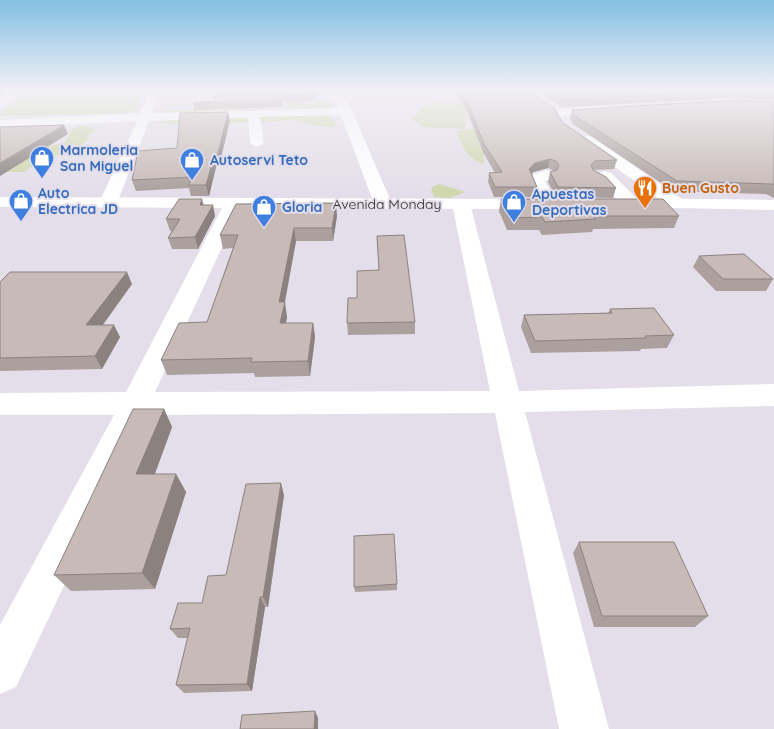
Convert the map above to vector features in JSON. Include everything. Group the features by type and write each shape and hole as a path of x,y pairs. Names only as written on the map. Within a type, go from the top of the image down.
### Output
{"street":[{"path":"108,203 141,124"},
{"path":"255,124 257,143"},
{"path":"351,124 384,204"},
{"path":"575,132 676,203"},
{"path":"547,175 540,177 538,180 548,204"},
{"path":"631,203 602,175 637,176"},
{"name":"Avenida Monday","path":"0,202 566,204"},
{"path":"0,671 136,404 233,204"},
{"path":"461,204 584,729"},
{"path":"612,204 774,205"},
{"path":"0,404 506,402 774,395"}],"green space":[{"path":"310,124 335,124 335,127"},
{"path":"418,124 466,124 465,129 423,127"},
{"path":"81,126 95,130 87,136 88,140 73,151 42,160 24,172 0,172 43,147 65,143 73,128"},
{"path":"474,126 489,140 478,143 484,153 484,164 470,156 463,147 456,131 471,129"},
{"path":"439,184 465,192 449,198 434,197 431,188"}],"building":[{"path":"179,124 225,124 217,157 214,157 206,185 188,185 194,177 132,180 138,151 177,148"},
{"path":"476,124 564,124 617,160 595,161 591,165 593,170 606,177 616,188 558,187 550,172 557,170 559,165 556,161 550,159 535,163 529,169 537,187 495,187 489,173 502,172 484,144"},
{"path":"588,124 774,124 774,185 677,181"},
{"path":"64,125 0,163 0,127"},
{"path":"179,199 202,199 200,205 213,205 195,237 168,238 180,219 166,219"},
{"path":"501,199 663,199 679,216 593,216 596,219 545,222 542,217 509,218"},
{"path":"336,203 332,228 294,228 279,302 285,302 280,323 313,323 308,361 251,362 252,358 161,360 179,323 207,322 238,235 220,235 236,204"},
{"path":"404,235 415,322 347,323 348,298 357,298 357,271 379,270 377,236"},
{"path":"744,254 773,279 723,279 699,256"},
{"path":"10,272 127,272 86,325 114,325 95,356 0,358 0,282"},
{"path":"654,308 674,335 645,336 646,338 535,341 524,315 612,313 610,309"},
{"path":"133,409 164,409 136,474 176,474 142,573 54,575"},
{"path":"281,483 263,597 260,597 247,684 176,685 190,628 170,629 178,603 202,603 208,576 226,575 246,484"},
{"path":"394,534 397,584 354,587 354,536"},
{"path":"579,542 674,542 708,616 602,616"},
{"path":"315,711 314,729 240,729 242,715"}],"place":[{"name":"Marmoleria San Miguel","path":"42,179"},
{"name":"Autoservi Teto","path":"192,181"},
{"name":"Buen Gusto","path":"645,209"},
{"name":"Auto Electrica JD","path":"21,222"},
{"name":"Apuestas Deportivas","path":"514,223"},
{"name":"Gloria","path":"264,228"}]}
